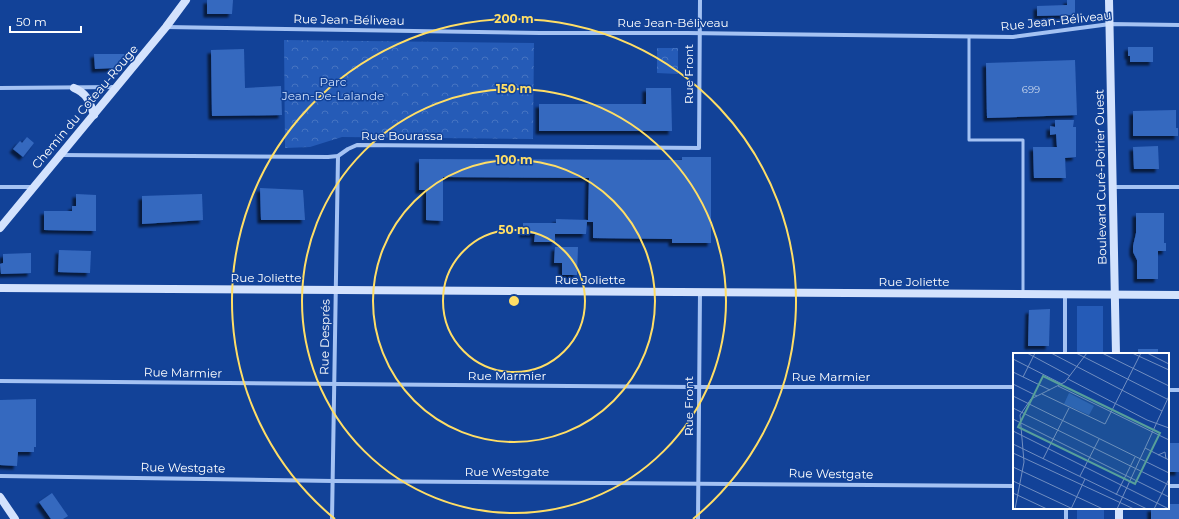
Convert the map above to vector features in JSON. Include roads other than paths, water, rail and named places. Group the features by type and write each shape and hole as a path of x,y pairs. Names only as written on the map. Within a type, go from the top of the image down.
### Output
{"street":[{"name":"Chemin du Coteau-Rouge","path":"0,228 166,27 186,0"},
{"name":"Rue Front","path":"699,148 700,0"},
{"name":"Boulevard Curé-Poirier Ouest","path":"1109,0 1116,353"},
{"name":"Rue Jean-Béliveau","path":"166,27 540,33 1013,37 1110,24 1179,25"},
{"path":"0,88 116,87"},
{"path":"74,88 82,91 87,97 94,114"},
{"name":"Rue Bourassa","path":"338,156 357,145 699,148"},
{"path":"61,155 338,156"},
{"name":"Rue Després","path":"332,519 338,156"},
{"path":"0,187 34,187"},
{"path":"1113,187 1179,187"},
{"name":"Rue Joliette","path":"0,288 1179,295"},
{"name":"Rue Front","path":"698,519 700,292"},
{"path":"1065,294 1065,353"},
{"name":"Rue Marmier","path":"0,381 699,387 1013,387"},
{"name":"Rue Westgate","path":"0,476 332,481 1013,486"},
{"path":"0,497 15,519"}],"lane":[{"path":"969,37 969,140 1023,140 1023,294"}],"park label":[{"name":"Parc Jean-De-Lalande","path":"333,89"}]}
